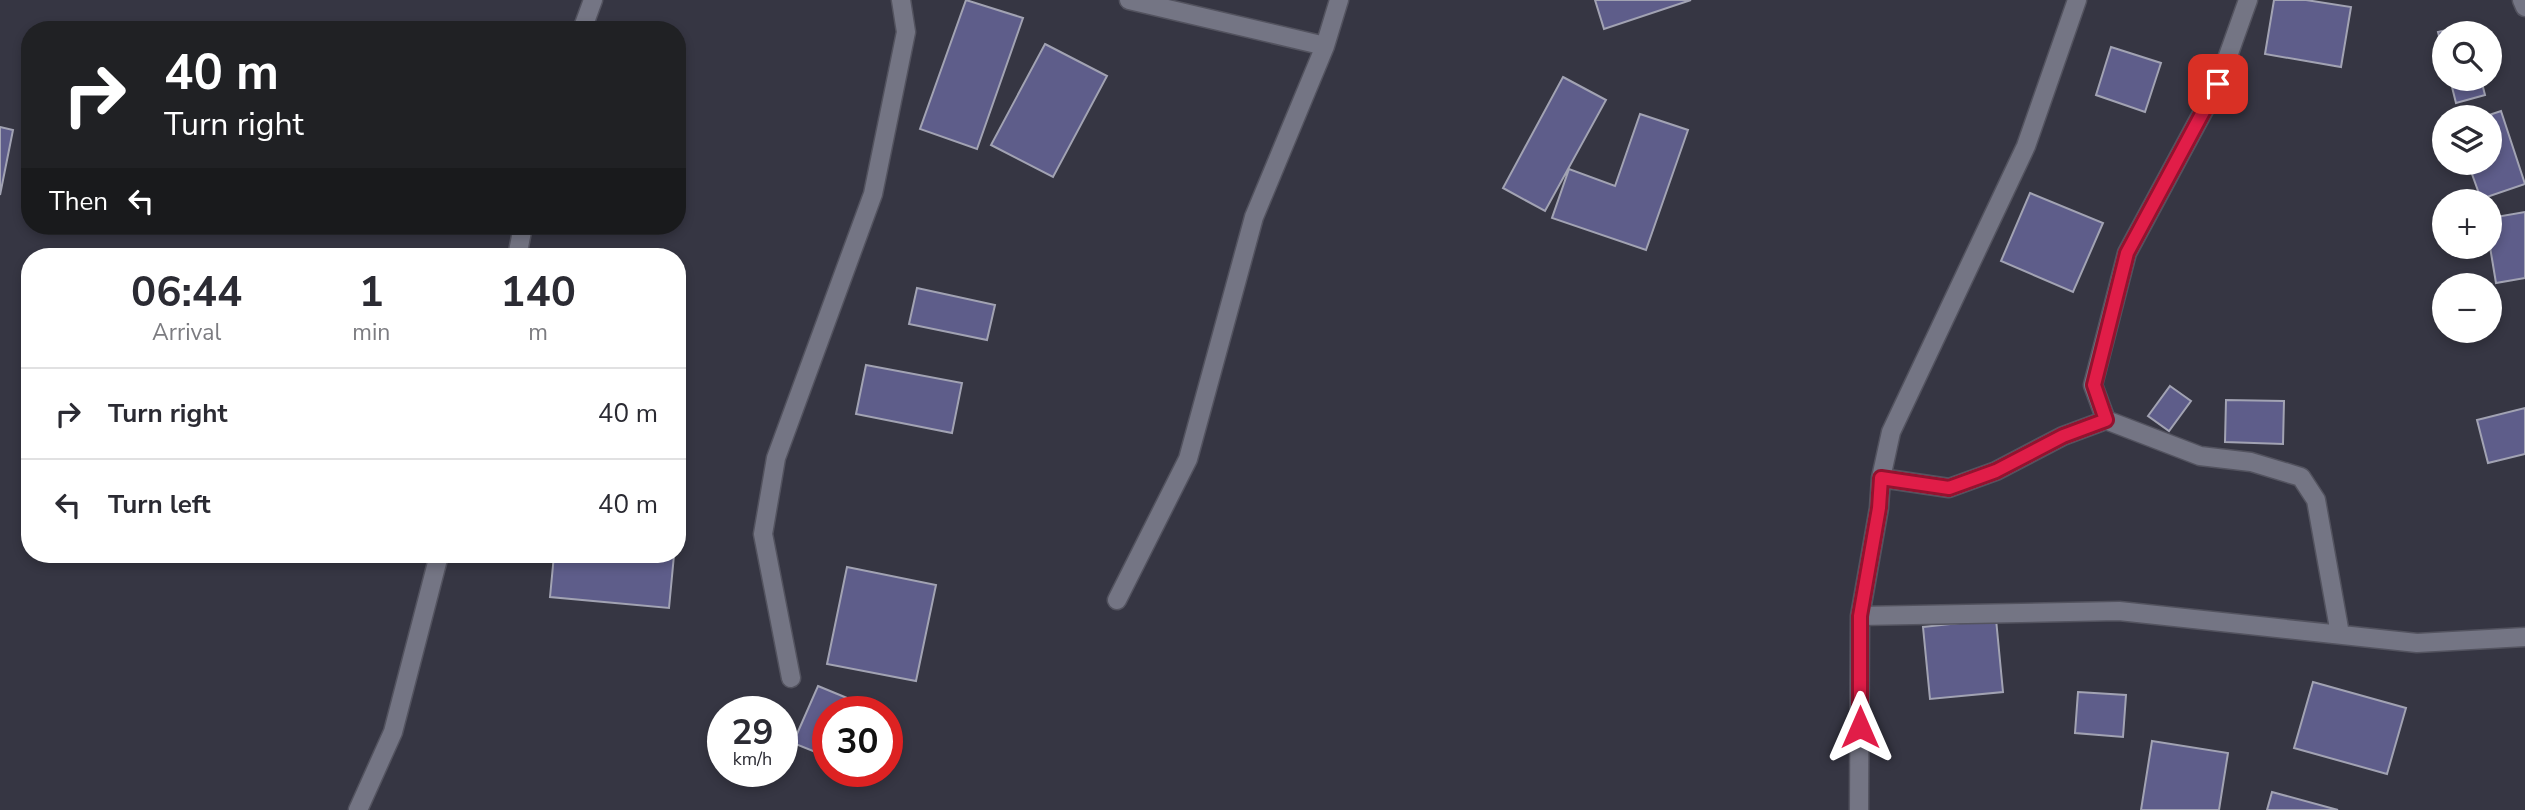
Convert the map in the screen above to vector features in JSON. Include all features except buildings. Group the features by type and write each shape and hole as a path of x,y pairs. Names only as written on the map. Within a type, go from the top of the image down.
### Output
{"street":[{"path":"585,21 593,0"},
{"path":"791,678 763,534 776,458 873,194 906,32 901,0"},
{"path":"1129,0 1325,46"},
{"path":"1117,600 1188,459 1254,217 1325,46 1339,0"},
{"path":"1859,810 1860,616 1879,508 1881,478 1891,432 2026,146 2077,0"},
{"path":"2106,420 2094,385 2127,253 2218,84 2248,0"},
{"path":"2522,0 2525,7"},
{"path":"1881,478 1949,488 1996,471 2063,436 2106,420 2200,456 2251,462 2301,477 2316,500 2340,634"},
{"path":"358,810 393,732 437,563"},
{"path":"1860,616 2119,611 2417,643 2525,636"}],"route":[{"path":"1860,727 1860,616 1879,508 1881,478 1949,488 1996,471 2063,436 2106,420 2094,385 2127,253 2218,84"}]}
